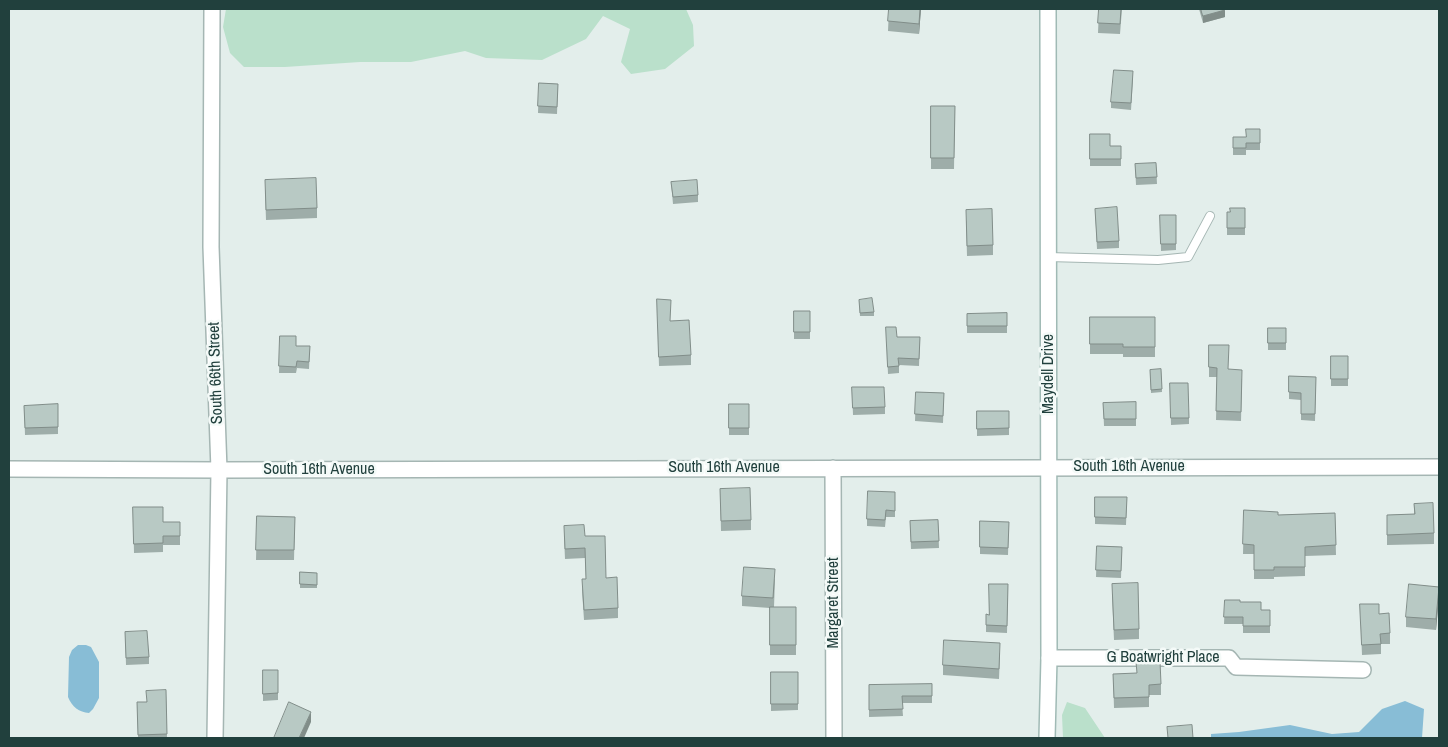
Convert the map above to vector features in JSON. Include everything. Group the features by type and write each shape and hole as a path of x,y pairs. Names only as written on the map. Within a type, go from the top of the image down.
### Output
{"street":[{"name":"South 66th Street","path":"212,9 211,247 219,470 215,738"},
{"name":"Maydell Drive","path":"1047,738 1049,658 1048,9"},
{"name":"Margaret Street","path":"834,468 834,738"},
{"name":"South 16th Avenue","path":"9,469 1439,468"},
{"name":"G Boatwright Place","path":"1049,658 1229,658 1236,667 1363,670"}],"lane":[{"path":"1048,257 1158,260 1188,257 1210,216"}],"green space":[{"path":"226,9 686,9 693,25 694,46 665,69 631,74 621,62 630,29 603,16 586,39 542,60 486,58 465,51 411,62 360,62 285,67 244,67 230,53 223,27"},
{"path":"1067,702 1085,708 1105,738 1063,738 1062,715"}],"water":[{"path":"78,645 91,647 99,662 99,698 89,713 76,708 68,697 69,657 72,650"},
{"path":"1405,701 1424,709 1422,738 1211,738 1211,734 1290,725 1332,734 1359,732 1382,709"}],"building":[{"path":"889,9 920,9 919,24 888,21"},
{"path":"1099,9 1121,9 1120,24 1098,23"},
{"path":"1201,9 1224,9 1225,10 1203,16"},
{"path":"1114,70 1133,71 1131,103 1111,102"},
{"path":"539,83 558,84 557,107 538,106"},
{"path":"931,106 955,106 954,158 931,158"},
{"path":"1246,129 1260,129 1260,143 1246,143 1246,148 1233,148 1233,137 1246,137"},
{"path":"1090,134 1110,134 1110,146 1121,146 1121,159 1090,159"},
{"path":"1156,163 1157,177 1136,178 1135,164"},
{"path":"316,178 317,208 266,210 265,180"},
{"path":"697,180 698,195 673,197 671,182"},
{"path":"1117,207 1119,241 1097,242 1095,209"},
{"path":"1230,208 1245,208 1245,228 1227,228 1227,212 1230,212"},
{"path":"992,209 993,245 967,246 966,210"},
{"path":"1160,215 1176,215 1176,244 1161,244"},
{"path":"872,298 874,312 860,313 859,300"},
{"path":"657,299 671,300 670,321 689,320 691,355 659,357"},
{"path":"794,311 810,311 810,332 794,332"},
{"path":"1007,313 1007,326 967,326 967,314"},
{"path":"1090,317 1155,317 1155,347 1123,347 1123,344 1090,344"},
{"path":"886,327 896,327 897,337 920,337 919,359 898,358 899,366 888,367"},
{"path":"1268,328 1286,328 1286,343 1268,343"},
{"path":"280,336 296,336 296,346 310,346 309,362 297,361 296,367 279,366"},
{"path":"1209,345 1229,345 1228,369 1242,370 1241,412 1216,411 1217,368 1209,367"},
{"path":"1331,356 1348,356 1348,379 1331,379"},
{"path":"1161,369 1162,389 1151,390 1150,370"},
{"path":"1289,376 1316,377 1315,414 1301,414 1301,393 1289,392"},
{"path":"1170,383 1188,383 1189,418 1171,418"},
{"path":"852,387 884,387 885,407 853,408"},
{"path":"916,392 944,393 943,416 915,414"},
{"path":"1136,402 1136,419 1104,419 1103,403"},
{"path":"58,404 58,427 25,428 24,406"},
{"path":"729,404 749,404 749,428 729,428"},
{"path":"977,411 1009,411 1009,428 977,429"},
{"path":"750,488 751,520 721,521 720,489"},
{"path":"868,491 895,492 895,511 886,510 885,520 867,519"},
{"path":"1095,497 1127,497 1126,518 1095,517"},
{"path":"1433,503 1434,533 1387,535 1387,515 1415,514 1414,504"},
{"path":"133,507 163,507 163,522 180,522 180,536 163,536 163,543 134,544"},
{"path":"1244,510 1278,512 1278,515 1335,513 1336,545 1305,547 1305,567 1274,567 1274,570 1254,570 1254,545 1243,544"},
{"path":"257,516 295,517 294,550 256,550"},
{"path":"938,520 939,541 911,542 910,521"},
{"path":"980,521 1009,522 1008,548 980,547"},
{"path":"584,525 585,536 605,536 606,578 617,577 618,608 584,610 582,579 586,579 585,548 565,549 564,526"},
{"path":"1097,546 1122,547 1121,571 1096,570"},
{"path":"744,567 775,569 773,598 742,596"},
{"path":"300,572 317,573 317,585 300,584"},
{"path":"1138,583 1139,629 1114,630 1112,584"},
{"path":"989,584 1008,584 1007,626 986,625 986,614 989,615"},
{"path":"1409,584 1439,587 1436,619 1406,617"},
{"path":"1225,600 1261,602 1261,610 1270,610 1270,626 1243,626 1243,617 1224,617"},
{"path":"1360,604 1379,604 1379,614 1389,613 1390,633 1380,634 1381,644 1362,645"},
{"path":"770,607 796,607 796,645 770,645"},
{"path":"147,631 149,657 126,658 125,632"},
{"path":"944,640 1000,643 999,669 943,665"},
{"path":"1160,661 1161,684 1149,685 1149,697 1114,698 1113,674 1137,673 1136,662"},
{"path":"263,670 278,670 278,693 263,694"},
{"path":"771,672 798,672 798,704 771,704"},
{"path":"932,684 932,696 902,696 903,709 869,710 869,685"},
{"path":"166,690 167,734 138,735 137,702 147,702 146,691"},
{"path":"289,702 311,712 299,738 274,738"},
{"path":"1192,725 1193,738 1168,738 1167,727"}]}
